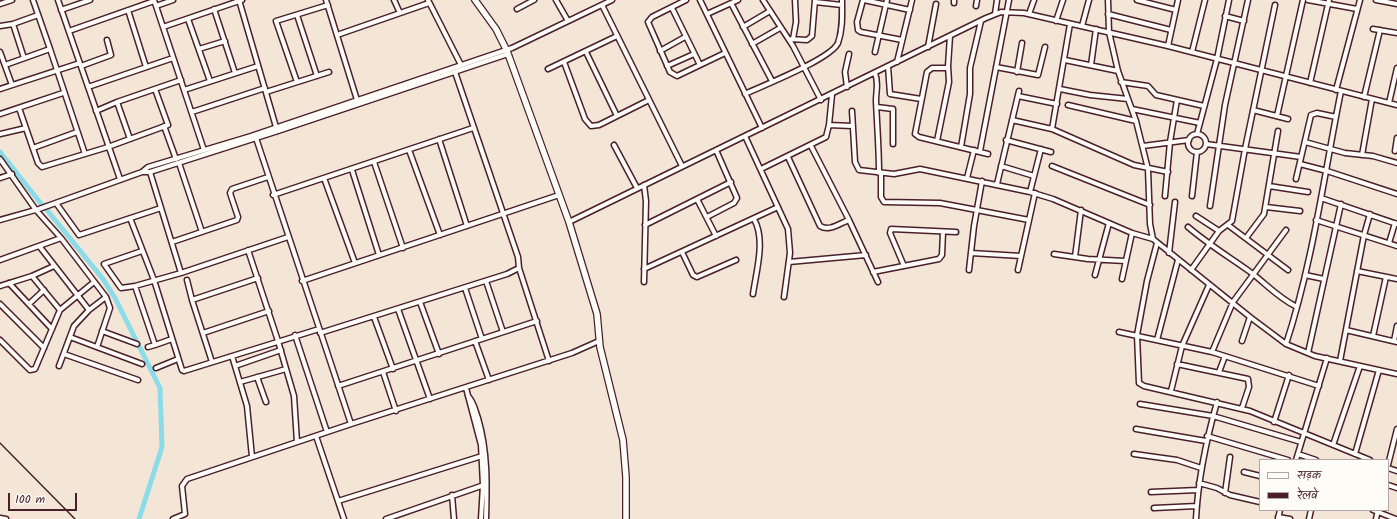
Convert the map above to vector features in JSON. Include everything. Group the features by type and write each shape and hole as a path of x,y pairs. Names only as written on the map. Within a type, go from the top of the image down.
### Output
{"street":[{"path":"0,4 12,0"},
{"path":"33,0 63,93 85,154"},
{"path":"58,0 120,179"},
{"path":"61,10 90,0"},
{"path":"69,31 128,10 155,2 173,0"},
{"path":"163,27 240,0 276,127"},
{"path":"326,0 358,100"},
{"path":"394,0 400,14"},
{"path":"475,0 496,29 507,52 569,222 597,314 599,341 623,440 626,477 626,518"},
{"path":"517,9 528,1 534,0"},
{"path":"556,0 568,21"},
{"path":"0,220 36,210 120,179 179,163 455,72 507,52 612,0"},
{"path":"686,0 652,17 648,22 667,66 674,76 700,66 725,53"},
{"path":"700,0 762,128"},
{"path":"707,14 738,0"},
{"path":"762,0 780,28 791,39 821,100"},
{"path":"791,39 796,22 795,0"},
{"path":"902,40 858,30 857,22 863,0 910,10"},
{"path":"875,52 887,0"},
{"path":"897,62 912,0"},
{"path":"976,6 977,0"},
{"path":"995,14 997,0"},
{"path":"980,151 1009,0"},
{"path":"1029,14 1034,0"},
{"path":"1056,21 1063,0"},
{"path":"1082,26 1089,0"},
{"path":"1108,0 1109,32 1118,71 1136,121 1148,169 1150,224 1154,239 1157,243 1286,344 1308,353 1326,358 1397,374"},
{"path":"1137,0 1176,10"},
{"path":"1168,46 1178,0"},
{"path":"1192,52 1205,0"},
{"path":"1143,146 1189,140 1197,134 1217,59 1228,0"},
{"path":"1210,206 1218,146 1248,0"},
{"path":"1277,116 1303,0"},
{"path":"1308,0 1329,2 1357,9"},
{"path":"1336,90 1360,0"},
{"path":"1376,0 1397,4"},
{"path":"745,94 804,67 834,49 840,34 842,2 815,1 812,36 807,40 791,39"},
{"path":"155,2 204,150"},
{"path":"337,35 400,14 428,2 461,66"},
{"path":"1310,83 1329,2"},
{"path":"731,4 772,81"},
{"path":"928,47 936,4"},
{"path":"297,82 276,21 328,5"},
{"path":"602,5 682,166"},
{"path":"1191,270 1219,231 1228,225 1234,217 1245,149 1275,5"},
{"path":"672,8 700,66"},
{"path":"128,10 146,67"},
{"path":"214,10 235,73"},
{"path":"743,27 770,11"},
{"path":"569,222 682,166 832,95 995,14 1006,11 1029,14 1168,46 1397,105"},
{"path":"1108,14 1171,30"},
{"path":"0,26 14,24 38,15"},
{"path":"297,15 317,76"},
{"path":"1225,16 1244,21"},
{"path":"188,19 210,81"},
{"path":"961,147 970,94 970,68 981,21"},
{"path":"14,24 24,58"},
{"path":"1052,129 1070,24"},
{"path":"752,44 780,28"},
{"path":"1374,29 1397,33"},
{"path":"1091,65 1096,30"},
{"path":"1364,97 1380,30"},
{"path":"548,69 617,36"},
{"path":"937,141 949,82 948,68 950,36"},
{"path":"660,51 686,37"},
{"path":"0,90 56,71 111,55 107,40"},
{"path":"199,49 225,41"},
{"path":"1017,72 1022,43"},
{"path":"996,67 1038,75 1045,46"},
{"path":"5,65 50,49"},
{"path":"0,52 12,85"},
{"path":"142,172 148,167 507,52"},
{"path":"586,52 617,116"},
{"path":"667,66 694,54"},
{"path":"847,87 845,72 848,54"},
{"path":"88,87 173,58"},
{"path":"1065,60 1118,71"},
{"path":"564,62 588,124 595,126 649,100"},
{"path":"184,90 258,66"},
{"path":"888,66 890,94 921,100"},
{"path":"948,68 928,70 915,134 919,137 988,154"},
{"path":"1389,103 1397,68"},
{"path":"192,112 329,72"},
{"path":"455,72 518,257 519,268 549,361"},
{"path":"875,73 878,82 877,107 880,197 884,202 924,201 976,209 1029,220"},
{"path":"96,111 117,102 181,80"},
{"path":"1121,82 1148,86 1156,95 1204,106"},
{"path":"19,108 40,167 108,147 168,125 155,89"},
{"path":"1060,89 1096,96 1128,99"},
{"path":"1286,344 1305,275 1327,171 1341,91"},
{"path":"0,114 63,93"},
{"path":"997,184 1006,140 1018,94 1057,104"},
{"path":"761,169 811,146 826,137 829,125 832,95"},
{"path":"1362,155 1372,99"},
{"path":"1165,196 1170,142 1177,100"},
{"path":"117,102 130,139"},
{"path":"1068,105 1136,121"},
{"path":"877,107 894,109 893,144"},
{"path":"1132,109 1200,123"},
{"path":"1253,110 1288,119"},
{"path":"852,111 854,157 857,169 866,172 880,173 900,173 920,169 1033,192 1081,210 1132,233 1154,239"},
{"path":"1296,180 1311,115 1317,113 1336,117"},
{"path":"1012,120 1052,129 1123,160 1148,169 1168,172"},
{"path":"829,125 852,126"},
{"path":"164,126 176,159"},
{"path":"0,134 26,128"},
{"path":"273,195 352,170 473,128"},
{"path":"1246,238 1261,219 1266,207 1278,131"},
{"path":"33,148 77,132"},
{"path":"1189,140 1191,150 1197,152 1204,150 1206,144 1203,137 1197,134"},
{"path":"745,136 788,229 790,245 784,297"},
{"path":"256,138 273,195 351,424"},
{"path":"1395,151 1397,138"},
{"path":"439,139 467,226"},
{"path":"1006,140 1051,152"},
{"path":"1305,142 1345,153 1373,156 1397,163"},
{"path":"1206,144 1301,157"},
{"path":"614,145 637,188"},
{"path":"811,146 849,220 878,282"},
{"path":"1018,270 1029,220 1034,176 1041,149"},
{"path":"409,150 440,236"},
{"path":"707,217 737,200 737,195 716,150"},
{"path":"966,178 974,150"},
{"path":"1192,196 1197,152"},
{"path":"788,157 820,226 826,229 849,220"},
{"path":"0,159 36,210 61,238 106,297 110,308 97,347"},
{"path":"374,162 403,248"},
{"path":"179,163 202,232"},
{"path":"1300,164 1327,171 1397,194"},
{"path":"1001,166 1034,176"},
{"path":"1052,166 1150,205"},
{"path":"352,170 379,255"},
{"path":"150,172 181,273"},
{"path":"0,178 12,174"},
{"path":"172,242 238,219 230,193 232,189 268,177"},
{"path":"324,178 355,263"},
{"path":"969,270 976,209 982,181"},
{"path":"646,225 731,182"},
{"path":"644,185 646,225 644,282"},
{"path":"1269,186 1308,192"},
{"path":"302,281 559,195"},
{"path":"1321,198 1396,223 1388,243"},
{"path":"697,199 716,236"},
{"path":"1169,253 1175,202"},
{"path":"56,203 79,235 161,208"},
{"path":"1308,353 1341,204"},
{"path":"644,269 778,206"},
{"path":"1266,207 1300,211"},
{"path":"1075,257 1081,210"},
{"path":"1340,361 1364,235 1370,214"},
{"path":"1196,216 1219,231"},
{"path":"130,218 154,280 182,370 184,371 319,328"},
{"path":"753,294 760,240 759,229 754,218"},
{"path":"1316,220 1397,246"},
{"path":"1095,275 1109,223"},
{"path":"1228,225 1288,270"},
{"path":"1188,228 1209,245 1253,274 1282,300 1297,307"},
{"path":"904,266 890,230 956,232"},
{"path":"1212,352 1233,302 1286,230"},
{"path":"873,272 941,258 943,232"},
{"path":"1122,279 1132,233"},
{"path":"142,251 104,264 121,288 135,286 181,273 288,237"},
{"path":"0,260 40,247 61,238"},
{"path":"1157,243 1146,281 1137,335 1139,383 1144,386 1242,408 1368,459"},
{"path":"40,247 89,310"},
{"path":"248,250 269,311 294,396 297,442"},
{"path":"682,252 692,275 697,277 736,260"},
{"path":"971,253 1021,256"},
{"path":"1054,254 1125,261"},
{"path":"789,262 866,255"},
{"path":"1157,340 1178,260"},
{"path":"0,286 32,276 54,266"},
{"path":"320,333 514,272 519,268"},
{"path":"1357,271 1397,279"},
{"path":"1305,275 1324,279"},
{"path":"32,276 60,310"},
{"path":"1373,336 1386,277"},
{"path":"192,300 258,278"},
{"path":"187,280 212,362"},
{"path":"486,281 503,332"},
{"path":"0,340 30,370 34,370 37,367 60,310 94,282"},
{"path":"10,283 52,329"},
{"path":"1171,391 1182,346 1209,285"},
{"path":"135,286 155,344"},
{"path":"465,288 482,339"},
{"path":"29,304 44,290"},
{"path":"59,366 74,326 89,310 106,297"},
{"path":"420,302 439,354"},
{"path":"0,304 44,348"},
{"path":"398,309 430,399"},
{"path":"202,333 269,311"},
{"path":"374,317 393,368"},
{"path":"1242,341 1250,317"},
{"path":"338,386 537,321"},
{"path":"1346,330 1395,341 1397,326"},
{"path":"102,331 137,344"},
{"path":"1119,332 1212,352 1289,375 1319,386"},
{"path":"295,335 327,432"},
{"path":"70,337 142,364"},
{"path":"148,347 172,339"},
{"path":"173,519 185,514 182,486 187,479 351,424 396,411 549,361 599,341"},
{"path":"476,342 489,380"},
{"path":"235,366 281,350"},
{"path":"64,354 138,380"},
{"path":"232,356 247,406 252,457"},
{"path":"1219,372 1225,356"},
{"path":"1296,459 1326,358"},
{"path":"156,368 178,359"},
{"path":"1177,364 1246,378 1249,381 1242,408"},
{"path":"1333,445 1360,366"},
{"path":"240,382 286,369"},
{"path":"1355,454 1379,370"},
{"path":"383,372 396,411"},
{"path":"1274,422 1289,375"},
{"path":"258,377 266,402"},
{"path":"466,388 469,405 480,438 485,485"},
{"path":"468,396 473,402 484,441 485,485 482,519"},
{"path":"1196,519 1198,483 1207,436 1217,402"},
{"path":"1140,404 1213,416 1301,442"},
{"path":"1136,429 1206,441"},
{"path":"1389,462 1397,429"},
{"path":"316,436 344,519"},
{"path":"1207,436 1285,459"},
{"path":"1134,454 1177,460 1201,468"},
{"path":"1298,454 1313,459"},
{"path":"338,501 482,456"},
{"path":"1225,493 1230,457"},
{"path":"1244,472 1259,476"},
{"path":"1198,483 1225,493 1259,502"},
{"path":"386,519 452,495 485,485"},
{"path":"1152,492 1198,490"},
{"path":"452,495 454,519"},
{"path":"1154,508 1197,506"},
{"path":"1376,519 1376,511 1396,519"},
{"path":"0,518 6,519"},
{"path":"1278,518 1290,519"}],"waterway":[{"path":"0,152 42,205"},
{"path":"47,210 103,279 115,298 160,388 162,447 139,519"}],"railway":[{"path":"0,443 75,519"}]}
